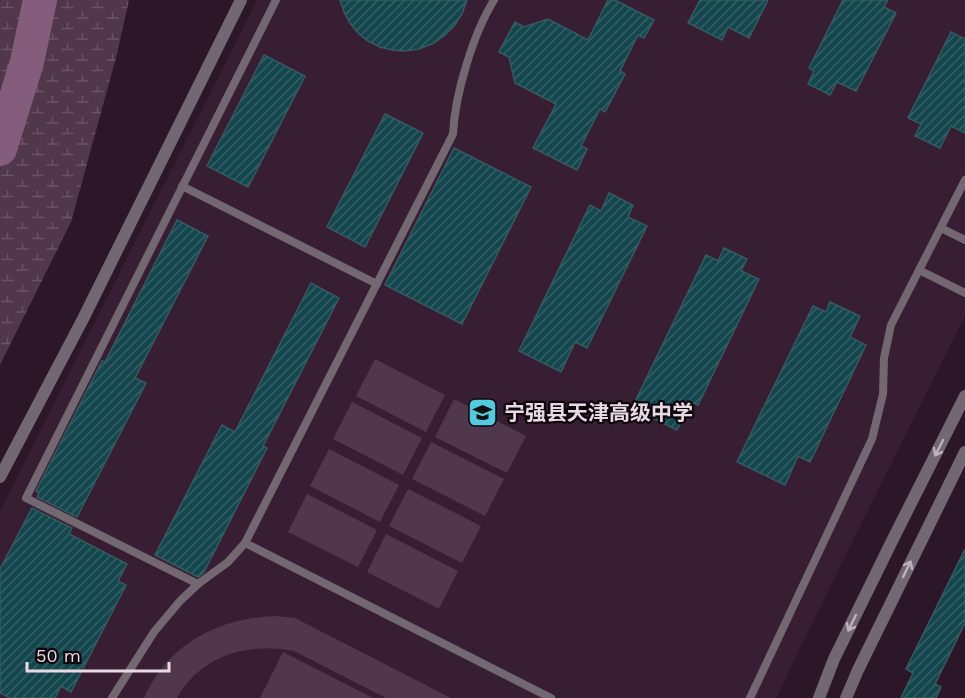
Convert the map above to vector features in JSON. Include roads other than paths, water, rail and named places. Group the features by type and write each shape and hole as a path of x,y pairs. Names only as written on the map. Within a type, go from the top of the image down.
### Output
{"street":[{"path":"0,477 89,307 241,0"},
{"path":"819,698 834,659 965,396"},
{"path":"846,698 873,638 965,453"}],"lane":[{"path":"198,584 26,498 276,0"},
{"path":"112,698 154,632 180,601 228,561 245,543 453,134 458,99 470,56 480,28 494,0"},
{"path":"750,698 872,440 883,394 885,358 891,325 965,180"},
{"path":"182,186 376,284"},
{"path":"941,228 965,240"},
{"path":"919,270 965,293"},
{"path":"245,543 551,698"}],"waterway":[{"path":"0,149 27,62 40,0"}],"place":[{"name":"宁强县天津高级中学","path":"483,413"}]}
